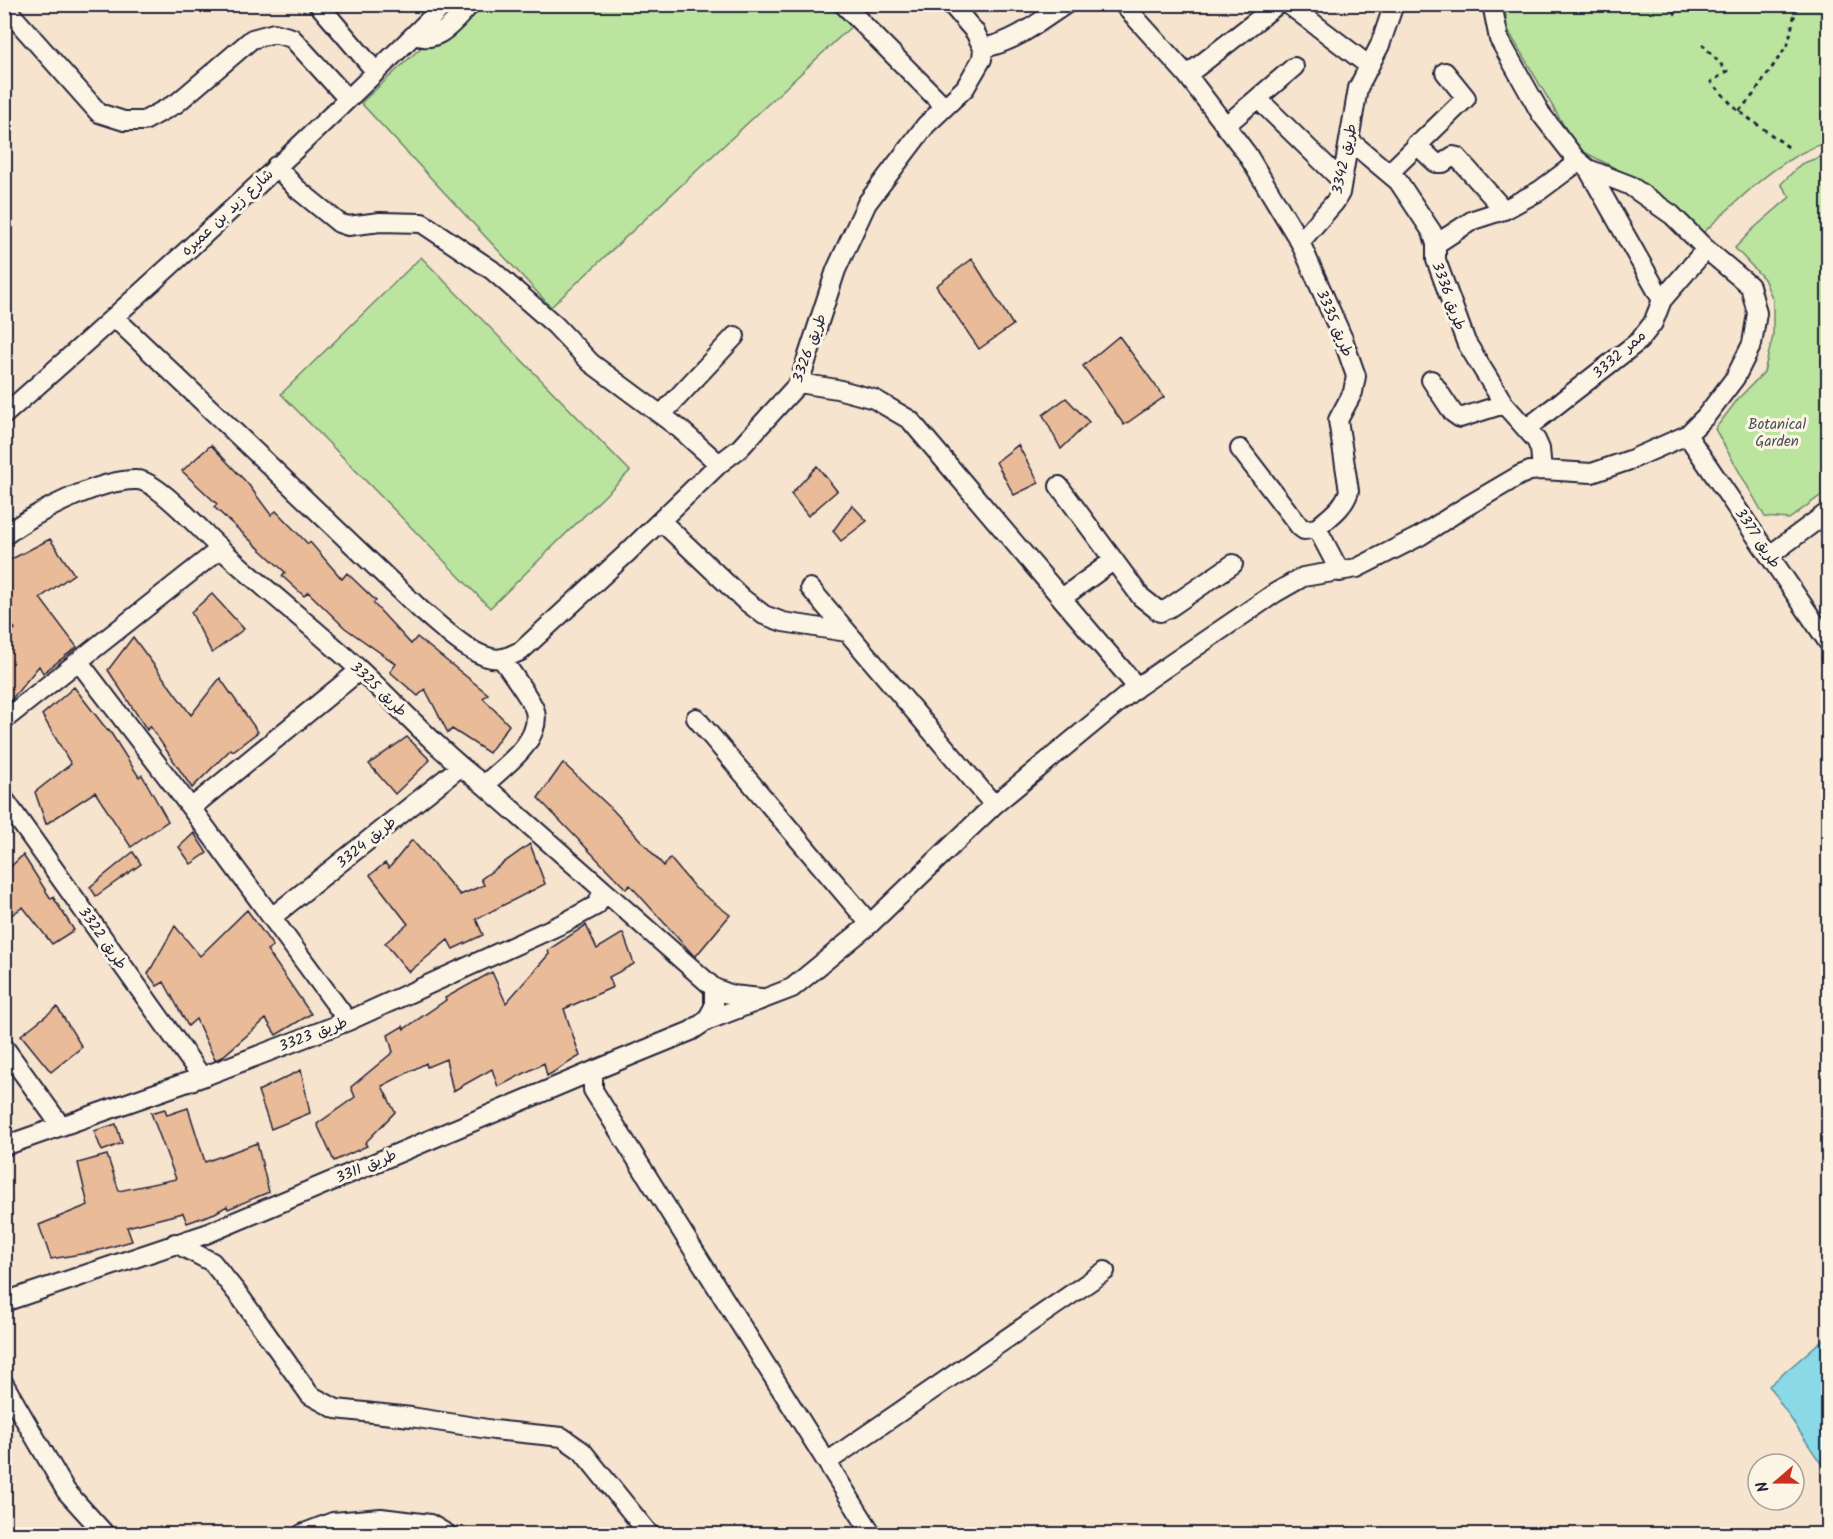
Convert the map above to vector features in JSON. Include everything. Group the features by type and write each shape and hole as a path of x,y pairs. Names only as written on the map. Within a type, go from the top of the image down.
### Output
{"street":[{"path":"318,4 376,72"},
{"name":"شارع زيد بن عميره","path":"4,415 115,318 348,99 445,4"},
{"path":"414,35 426,39 438,35 471,4"},
{"path":"843,4 945,107"},
{"path":"951,4 979,40 1000,45 1015,38 1066,4"},
{"name":"طريق 3335","path":"1123,4 1187,75 1247,154 1300,242 1343,339 1356,376 1353,392 1338,420 1349,491 1341,507 1317,528"},
{"path":"1187,75 1278,4"},
{"path":"1288,4 1368,65"},
{"name":"طريق 3342","path":"1300,242 1335,202 1340,193 1358,88 1380,45 1394,4"},
{"path":"1492,4 1498,39 1540,114 1582,164 1603,195 1662,300"},
{"path":"4,6 99,113 124,121 144,121 177,103 252,39 274,33 292,38 348,99"},
{"name":"طريق 3326","path":"502,659 521,651 719,464 740,448 799,383 836,270 867,202 926,125 965,88 982,59 979,40"},
{"path":"1225,126 1294,67"},
{"path":"1389,173 1416,144 1466,98 1445,72"},
{"path":"1258,99 1342,181"},
{"name":"طريق 3336","path":"1349,140 1389,173 1408,193 1432,232 1436,244 1436,260 1466,342 1504,404 1527,428 1540,449 1542,470"},
{"path":"1416,144 1439,164 1457,156 1503,210"},
{"path":"1436,244 1473,220 1503,210 1539,191 1578,162 1629,185 1672,216 1706,249 1750,286 1757,313 1752,344 1735,378 1706,416 1687,435 1630,460 1592,473 1542,470"},
{"path":"276,166 296,188 339,223 348,225 380,222 422,223 492,270 555,325 591,363 680,429 719,464"},
{"name":"ممر 3332","path":"1527,428 1640,340 1653,322 1662,300 1706,249"},
{"path":"115,318 422,611 467,647 486,658 502,659 535,710 534,731 523,748 484,785"},
{"path":"661,415 735,336"},
{"path":"1431,380 1453,413 1460,418 1504,404"},
{"path":"799,383 837,389 874,399 910,420 1137,687"},
{"name":"طريق 3377","path":"1687,435 1828,642"},
{"path":"1240,449 1300,527 1304,530 1317,528 1340,572"},
{"name":"طريق 3311","path":"4,1302 206,1234 691,1031 710,1014 772,997 792,988 870,924 994,805 1137,687 1275,593 1303,577 1357,568 1420,536 1520,476 1530,471 1542,470"},
{"name":"طريق 3325","path":"4,536 54,505 105,485 139,479 161,492 220,549 360,670 460,767 484,785 714,988"},
{"path":"1059,486 1141,597 1160,612 1233,564"},
{"path":"1770,555 1828,512"},
{"path":"661,520 743,599 764,615 783,622 847,632"},
{"path":"4,720 220,549"},
{"path":"1062,598 1114,560"},
{"path":"810,588 994,805"},
{"path":"79,662 191,808 348,1021"},
{"path":"191,808 360,670"},
{"path":"696,718 870,924"},
{"name":"طريق 3324","path":"272,917 460,767"},
{"name":"طريق 3322","path":"4,799 202,1077"},
{"name":"طريق 3323","path":"4,1146 202,1077 348,1021 564,923 597,905 603,890"},
{"path":"710,1014 714,988 752,999 772,997"},
{"path":"4,1047 61,1126"},
{"path":"593,1071 594,1090 872,1534"},
{"path":"174,1243 213,1262 242,1298 310,1395 336,1409 562,1437 582,1451 649,1534"},
{"path":"827,1462 1105,1271"},
{"path":"4,1384 66,1491 105,1534"},
{"path":"302,1534 333,1522 381,1518 430,1524 447,1534"}],"path":[{"path":"1668,4 1678,17"},
{"path":"1739,111 1754,94 1788,44 1797,4"},
{"path":"1702,44 1726,71 1711,82 1739,111 1791,150"}],"green space":[{"path":"467,5 874,5 551,307 361,103"},
{"path":"1506,5 1822,5 1828,17 1828,142 1776,168 1703,233 1635,179 1577,148 1506,27"},
{"name":"Botanical Garden","path":"1828,154 1828,490 1789,519 1765,517 1715,429 1738,399 1764,372 1773,336 1773,300 1764,279 1735,248 1790,197 1781,184 1801,164"},
{"path":"421,257 630,471 490,608 281,394"}],"water":[{"path":"1828,1335 1828,1474 1769,1386"}],"building":[{"path":"972,259 1013,325 979,349 936,286"},
{"path":"1119,336 1164,397 1124,425 1083,366"},
{"path":"1066,398 1089,422 1061,449 1043,415"},
{"path":"211,445 248,484 271,515 276,511 308,544 310,542 342,579 347,573 376,601 373,603 411,644 417,637 488,694 483,698 509,725 489,753 452,729 448,733 425,689 418,696 390,672 396,664 345,628 308,592 304,596 282,576 285,572 214,507 217,504 182,471"},
{"path":"1018,445 1039,483 1014,495 996,462"},
{"path":"817,466 837,491 808,516 791,494"},
{"path":"852,505 867,521 841,541 833,531"},
{"path":"50,539 74,574 40,598 77,647 43,673 39,666 11,700 4,705 4,638 15,629 4,615 4,563"},
{"path":"212,594 244,629 212,653 191,612"},
{"path":"133,637 191,715 220,678 258,732 233,751 231,749 192,788 150,726 147,730 108,670"},
{"path":"74,687 109,730 139,777 142,775 168,821 131,847 95,792 46,824 35,792 71,764 42,715"},
{"path":"407,737 430,760 395,794 369,764"},
{"path":"563,763 613,810 664,866 670,858 695,888 730,915 695,957 630,885 626,889 538,798"},
{"path":"194,833 207,853 191,864 179,847"},
{"path":"412,840 460,895 484,885 481,879 530,844 545,884 476,919 483,935 453,949 448,940 409,972 385,943 408,924 370,875 385,863 389,868"},
{"path":"133,852 141,864 96,896 90,887"},
{"path":"23,855 74,930 52,944 23,907 4,920 4,873"},
{"path":"247,910 273,946 267,950 311,1014 276,1035 266,1019 222,1057 215,1060 196,1019 188,1026 164,982 157,986 148,974 175,926 200,956"},
{"path":"586,925 597,949 623,933 634,964 609,977 613,987 564,1009 580,1056 547,1076 544,1063 498,1087 492,1069 453,1091 446,1059 427,1067 426,1063 382,1086 395,1112 365,1143 367,1146 334,1161 317,1124 355,1097 351,1087 393,1052 388,1035 403,1026 404,1029 446,1000 445,998 492,972 506,1003 549,954 548,950"},
{"path":"57,1007 82,1047 51,1072 21,1035"},
{"path":"301,1070 310,1113 271,1129 258,1091"},
{"path":"188,1108 205,1162 257,1143 269,1192 187,1223 183,1213 127,1227 132,1241 93,1252 51,1259 39,1225 88,1205 78,1163 107,1155 119,1191 176,1179 151,1113 165,1109 167,1115"},
{"path":"116,1124 122,1143 102,1151 94,1131"}]}
